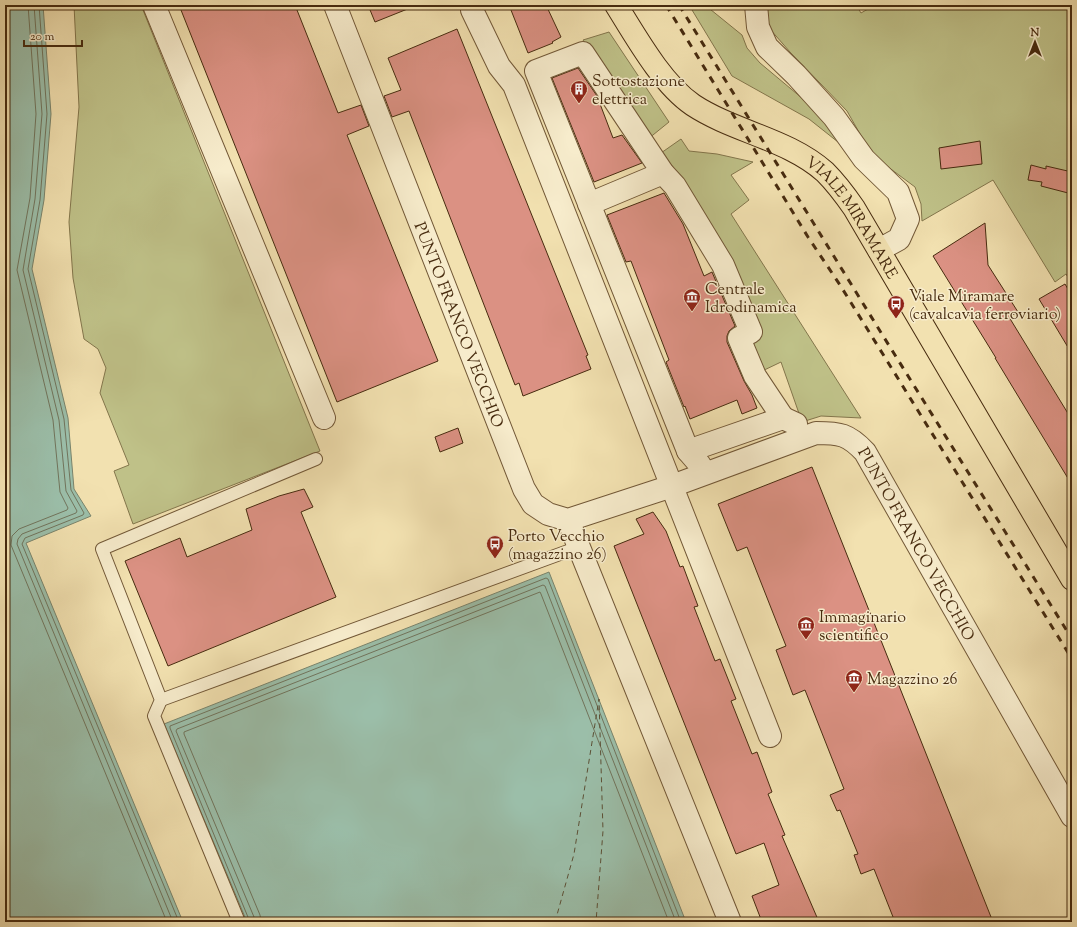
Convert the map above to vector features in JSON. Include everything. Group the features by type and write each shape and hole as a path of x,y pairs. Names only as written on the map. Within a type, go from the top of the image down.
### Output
{"main road":[{"name":"VIALE MIRAMARE","path":"616,5 654,63 679,94 709,114 788,149 810,161 825,172 839,186 879,250 1072,579"}],"street":[{"path":"154,5 324,418"},
{"name":"PUNTO FRANCO VECCHIO","path":"335,5 524,489 533,504 548,514 568,520 672,486 816,433 835,433 847,438 857,444 865,452 1072,816"},
{"path":"756,5 758,27 767,47 834,117 864,158 898,192 908,218 899,238 879,250"},
{"path":"472,10 499,66 514,85 770,736"},
{"path":"782,418 694,458 589,204 536,71 583,53 651,148 663,173 675,186 723,265 751,332 739,338 755,376 782,418 804,428"},
{"path":"589,204 663,173"},
{"path":"568,520 730,922"}],"lane":[{"path":"239,922 154,716 161,700 102,549 316,459"},
{"path":"161,700 579,547"}],"green space":[{"path":"74,5 141,5 320,451 133,524 114,471 129,465 100,393 106,368 98,349 84,339 73,278 69,222 79,107"},
{"path":"689,5 705,5 742,35 747,48 760,63 815,109 843,146 809,119 732,76"},
{"path":"767,5 856,5 861,13 875,5 1072,5 1072,284 1066,274 1055,282 993,180 922,221 921,204 915,187 872,155 847,111 769,28"},
{"path":"609,32 669,122 648,139 583,40"},
{"path":"681,139 689,151 717,154 753,162 731,175 749,200 731,214 861,418 821,416 802,422 781,362 758,373 743,339 756,335 661,153"}],"water":[{"path":"5,5 43,5 51,114 44,200 32,269 68,418 74,489 91,516 26,543 183,922 5,922"},
{"path":"549,572 686,922 247,922 164,724"}],"building":[{"path":"179,5 295,5 338,113 361,105 369,126 347,135 438,361 337,402"},
{"path":"368,5 415,5 415,6 375,22"},
{"path":"509,5 546,5 561,37 552,42 553,43 528,53"},
{"path":"457,29 588,355 586,356 591,369 523,396 519,383 515,385 409,111 392,117 384,96 401,90 388,58"},
{"name":"Sottostazione elettrica","path":"578,68 597,96 613,138 622,135 642,163 594,182 552,78"},
{"path":"980,141 982,164 941,169 939,148"},
{"path":"1031,165 1046,169 1046,166 1072,172 1072,194 1041,186 1042,182 1028,180"},
{"name":"Centrale Idrodinamica","path":"664,193 683,224 704,276 712,272 735,326 729,331 727,342 757,408 742,414 737,400 690,419 666,362 669,360 631,261 626,262 607,215"},
{"path":"985,223 988,265 1018,312 1009,317 1072,420 1072,485 933,256"},
{"path":"1065,284 1072,296 1072,354 1039,299"},
{"path":"458,428 463,443 440,452 435,437"},
{"name":"Magazzino 26","path":"812,467 993,922 895,922 874,869 861,874 854,855 858,854 840,810 837,811 830,795 844,789 805,690 793,695 776,650 786,646 747,547 737,551 718,504"},
{"path":"304,489 313,507 301,512 336,597 168,666 125,561 180,538 187,557 252,530 246,509 279,496"},
{"path":"653,512 666,531 680,567 683,566 698,606 694,607 715,661 720,659 736,699 731,701 752,754 757,752 772,792 768,794 785,835 782,836 819,922 762,922 752,896 779,885 764,843 736,854 614,546 644,534 636,519"}],"ferry route":[{"path":"555,922 574,854 599,699 603,831 596,922"}],"railway":[{"path":"666,5 808,237 840,285 1072,659"},
{"path":"679,5 1072,639"}],"place":[{"name":"Sottostazione elettrica","path":"579,104"},
{"name":"Centrale Idrodinamica","path":"692,312"},
{"name":"Viale Miramare (cavalcavia ferroviario)","path":"896,319"},
{"name":"Porto Vecchio (magazzino 26)","path":"495,559"},
{"name":"Immaginario scientifico","path":"806,640"},
{"name":"Magazzino 26","path":"854,693"}]}
